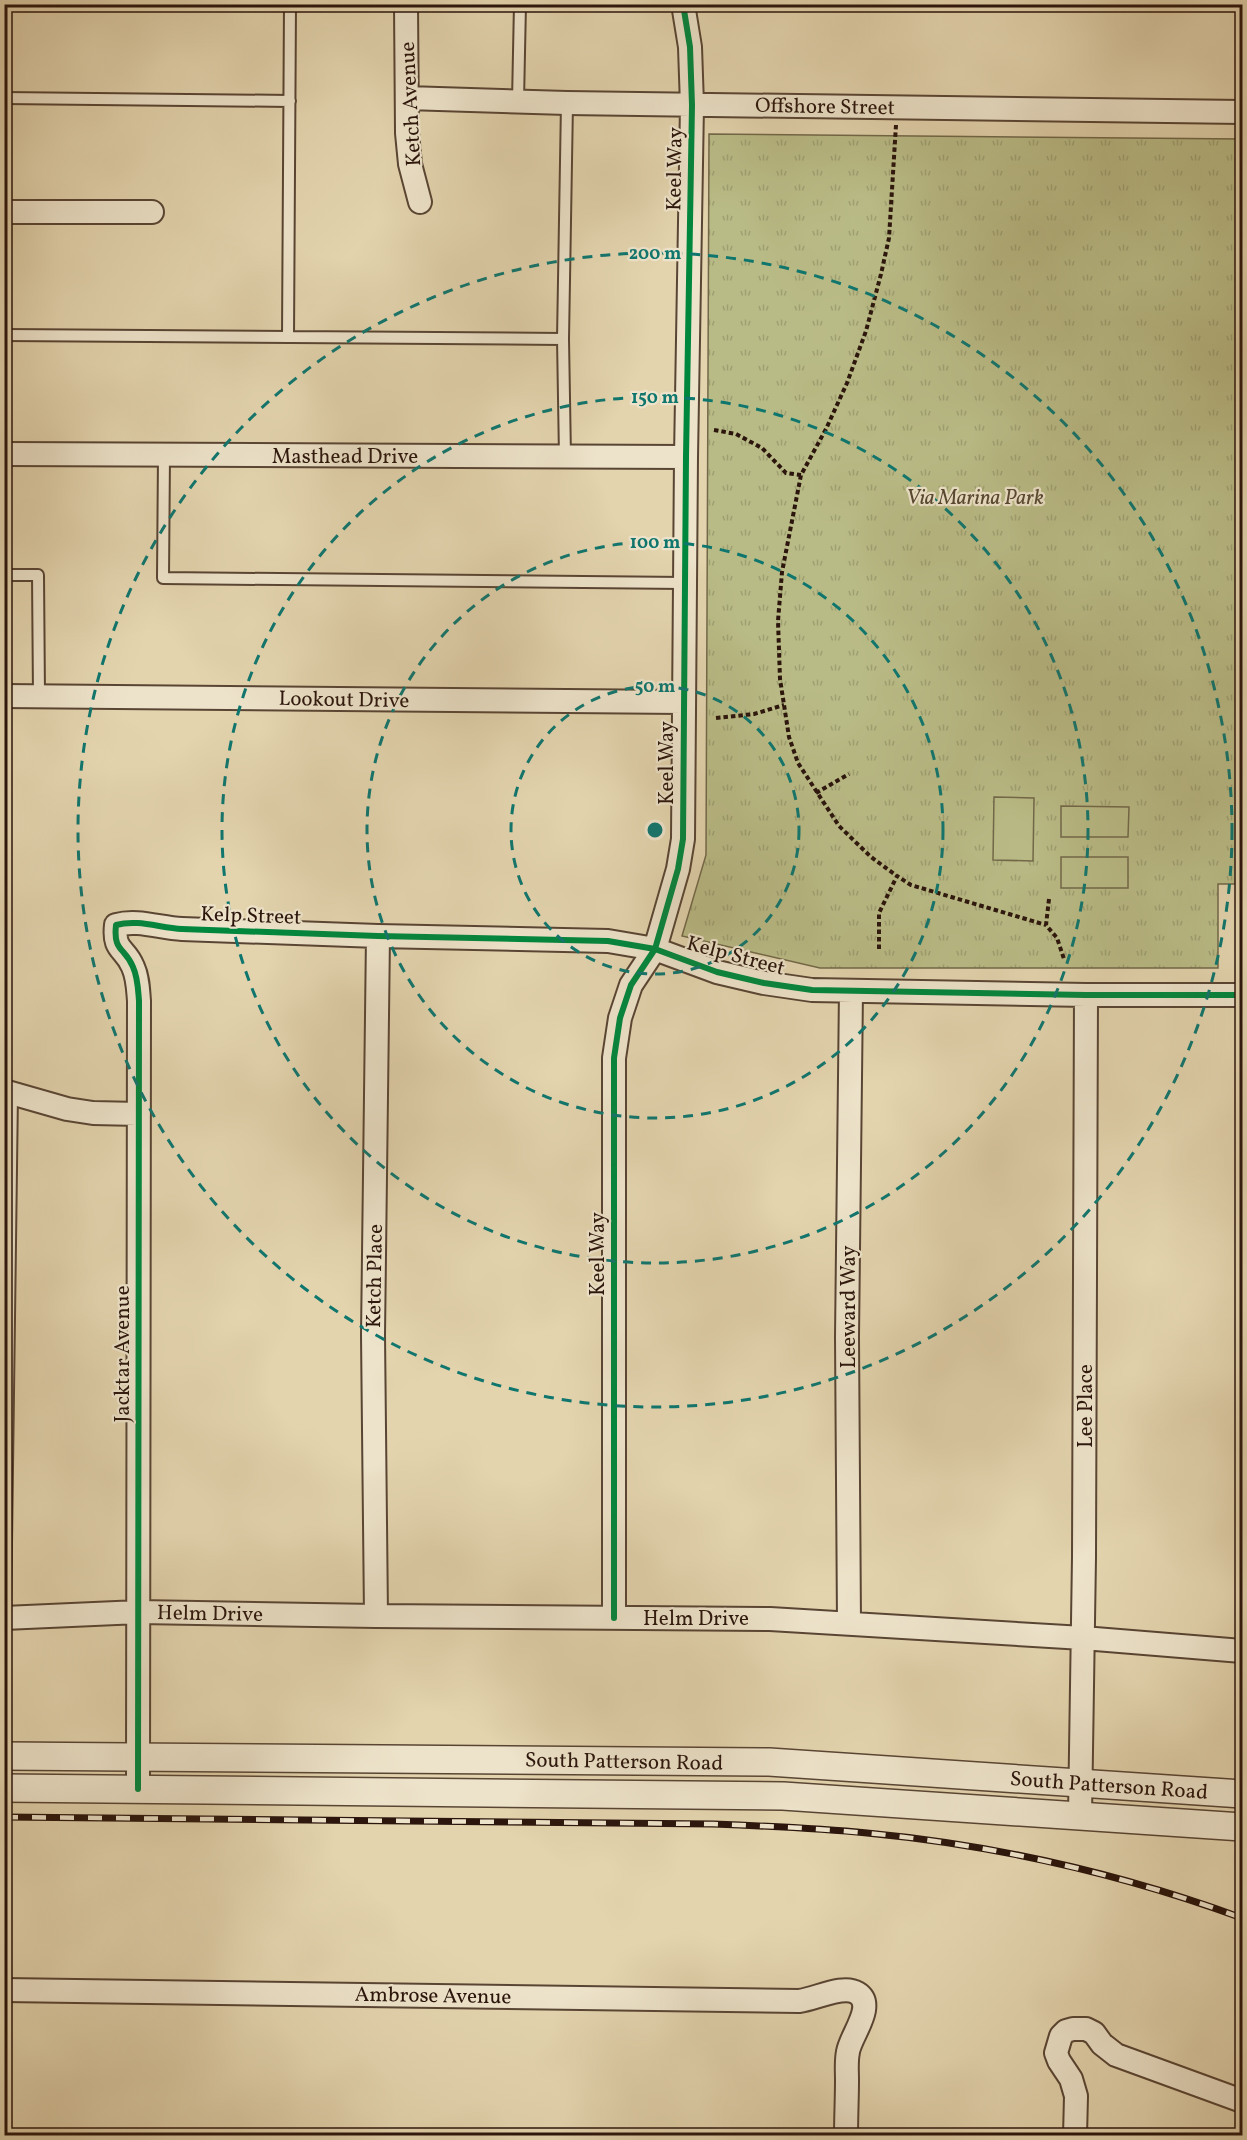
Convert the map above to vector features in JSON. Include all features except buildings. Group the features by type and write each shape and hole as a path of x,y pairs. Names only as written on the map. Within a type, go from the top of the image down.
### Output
{"street":[{"name":"Ketch Avenue","path":"406,4 407,133 410,164 420,202"},
{"name":"Keel Way","path":"614,1618 614,1058 620,1018 631,985 655,949 678,869 683,839 684,583 692,105 690,47 683,4"},
{"name":"Offshore Street","path":"407,98 567,103 1242,112"},
{"path":"4,212 152,212"},
{"name":"Masthead Drive","path":"4,454 686,457"},
{"name":"Lookout Drive","path":"4,696 683,702"},
{"name":"Kelp Street","path":"116,925 130,921 172,929 608,941 655,949 717,972 764,983 812,990 1086,995 1242,995"},
{"name":"Jacktar Avenue","path":"116,925 115,939 123,954 132,964 137,978 139,1114 138,1789"},
{"name":"Ketch Place","path":"376,1616 373,1335 378,936"},
{"name":"Leeward Way","path":"849,1623 847,1337 851,991"},
{"name":"Lee Place","path":"1080,1816 1086,995"},
{"path":"8,1092 66,1109 93,1113 139,1114"},
{"name":"Helm Drive","path":"5,1618 139,1612 770,1619 1083,1638 1242,1651"},
{"name":"South Patterson Road","path":"4,1756 769,1762 1242,1794"},
{"name":"South Patterson Road","path":"4,1788 783,1796 1242,1827"},
{"name":"Ambrose Avenue","path":"4,1990 799,2001 812,2000 841,1990 859,1994 863,1998 865,2010 848,2052 846,2136"},
{"path":"1075,2136 1076,2096 1071,2079 1056,2053 1061,2036 1073,2029 1086,2029 1094,2033 1102,2044 1116,2055 1242,2101"}],"lane":[{"path":"288,337 290,4"},
{"path":"518,101 520,4"},
{"path":"4,98 290,101"},
{"path":"565,457 563,339 567,103"},
{"path":"4,335 563,339"},
{"path":"164,455 164,578 684,583"},
{"path":"4,575 38,575 39,696"},
{"path":"5,1618 8,1092"}],"path":[{"path":"896,125 889,238 882,274 866,331 847,383 801,475 782,572 779,633 780,679 789,737 798,764 816,793 839,826 871,857 911,885 1046,925 1057,938 1064,959"},
{"path":"714,430 736,434 762,448 786,472 801,475"},
{"path":"716,718 754,714 784,705"},
{"path":"816,793 849,774"},
{"path":"879,949 879,913 897,876"},
{"path":"1046,925 1049,899"}],"green space":[{"name":"Via Marina Park","path":"709,134 1242,139 1242,884 1218,884 1218,968 820,968 682,936 706,855"},
{"path":"994,797 1034,798 1033,861 993,860"},
{"path":"1061,806 1129,807 1128,837 1061,837"},
{"path":"1061,857 1128,857 1128,888 1061,888"}],"railway":[{"path":"4,1817 713,1824 848,1831 962,1845 1057,1864 1151,1888 1242,1918"}],"cycle path":[{"path":"614,1618 614,1058 620,1018 631,985 655,949 678,869 683,839 692,105 690,47 683,4"},
{"path":"138,1789 139,1001 136,975 130,961 118,945 116,925 141,923 182,929 608,941 655,949 717,972 764,983 812,990 1086,995 1242,995"}]}
